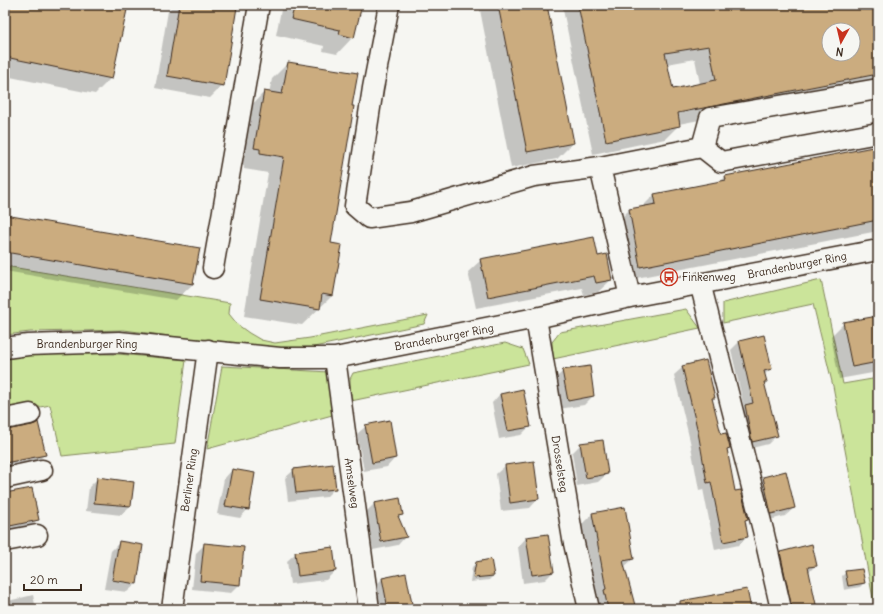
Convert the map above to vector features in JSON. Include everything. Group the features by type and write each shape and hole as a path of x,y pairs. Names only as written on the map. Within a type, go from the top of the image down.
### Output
{"street":[{"path":"213,268 259,5"},
{"path":"389,5 373,88 355,206 370,218 411,212 534,176 600,167 702,147 722,162 878,133"},
{"path":"702,147 710,118 878,89"},
{"path":"600,167 630,297"},
{"name":"Brandenburger Ring","path":"5,348 28,345 119,342 280,358 335,358 536,318 700,283 878,250"},
{"path":"700,283 763,530 781,609"},
{"name":"Drosselsteg","path":"536,318 573,539 589,609"},
{"name":"Berliner Ring","path":"172,609 208,350"},
{"name":"Amselweg","path":"335,358 369,609"},
{"path":"5,419 30,414"},
{"path":"5,478 42,470"},
{"path":"5,541 37,535"}],"green space":[{"path":"5,266 230,303 229,314 238,325 261,340 275,343 310,338 428,315 424,324 309,348 282,350 124,330 30,332 5,335"},
{"path":"821,280 843,384 878,378 878,609 875,609 833,386 813,304 723,323 723,303"},
{"path":"686,309 700,328 553,359 552,342 560,332"},
{"path":"505,343 523,349 529,364 351,401 350,379 353,373"},
{"path":"37,353 118,354 186,360 175,444 62,456 50,405 5,414 5,359"},
{"path":"222,366 329,372 336,414 207,449"}],"building":[{"path":"5,5 128,5 112,79 5,57"},
{"path":"179,5 228,5 237,7 224,86 167,76"},
{"path":"295,5 362,5 354,38 339,34 340,30 291,19"},
{"path":"498,5 547,5 574,143 527,152"},
{"path":"578,5 878,5 878,74 678,113 680,126 606,141","holes":["709,46 716,80 673,89 665,53"]},
{"path":"288,62 358,73 352,106 354,106 331,243 342,245 333,296 322,294 320,309 260,299 284,157 260,153 260,149 254,148 264,91 282,94"},
{"path":"878,146 878,220 640,267 629,209 656,204 654,194 726,180 725,176"},
{"path":"5,215 200,248 193,284 5,252"},
{"path":"594,237 598,256 607,254 612,280 596,283 594,276 488,297 480,259"},
{"path":"878,316 878,362 852,367 843,322"},
{"path":"764,335 772,369 764,371 767,382 764,382 778,436 752,442 745,405 753,403 739,341"},
{"path":"706,360 715,398 712,398 721,434 726,433 730,448 727,449 735,491 741,490 748,519 745,520 748,537 723,542 711,482 707,483 698,432 682,366"},
{"path":"590,366 594,396 568,401 562,370"},
{"path":"523,389 531,427 508,431 500,394"},
{"path":"390,420 396,458 372,463 365,425"},
{"path":"38,422 46,455 5,463 5,430 32,425"},
{"path":"603,440 608,474 586,478 580,443"},
{"path":"534,461 539,499 510,503 505,465"},
{"path":"333,464 336,489 296,493 293,469"},
{"path":"232,469 255,473 249,510 225,506"},
{"path":"786,471 795,508 771,514 763,477"},
{"path":"97,477 134,482 131,506 94,503"},
{"path":"32,488 39,520 5,527 5,493"},
{"path":"400,498 403,515 398,516 407,537 381,542 374,503"},
{"path":"625,507 634,559 623,561 636,609 608,609 604,590 606,589 592,513"},
{"path":"548,534 554,572 532,575 526,537"},
{"path":"119,541 143,545 137,584 112,580"},
{"path":"204,543 244,547 240,585 200,581"},
{"path":"812,544 817,566 808,567 817,609 792,609 780,552"},
{"path":"333,547 336,571 298,576 295,552"},
{"path":"491,559 494,576 473,578 476,562"},
{"path":"862,569 865,583 848,586 845,571"},
{"path":"406,573 413,609 388,609 382,578"},
{"path":"747,589 751,609 680,609 680,601"}],"place":[{"name":"Finkenweg","path":"669,277"}]}
